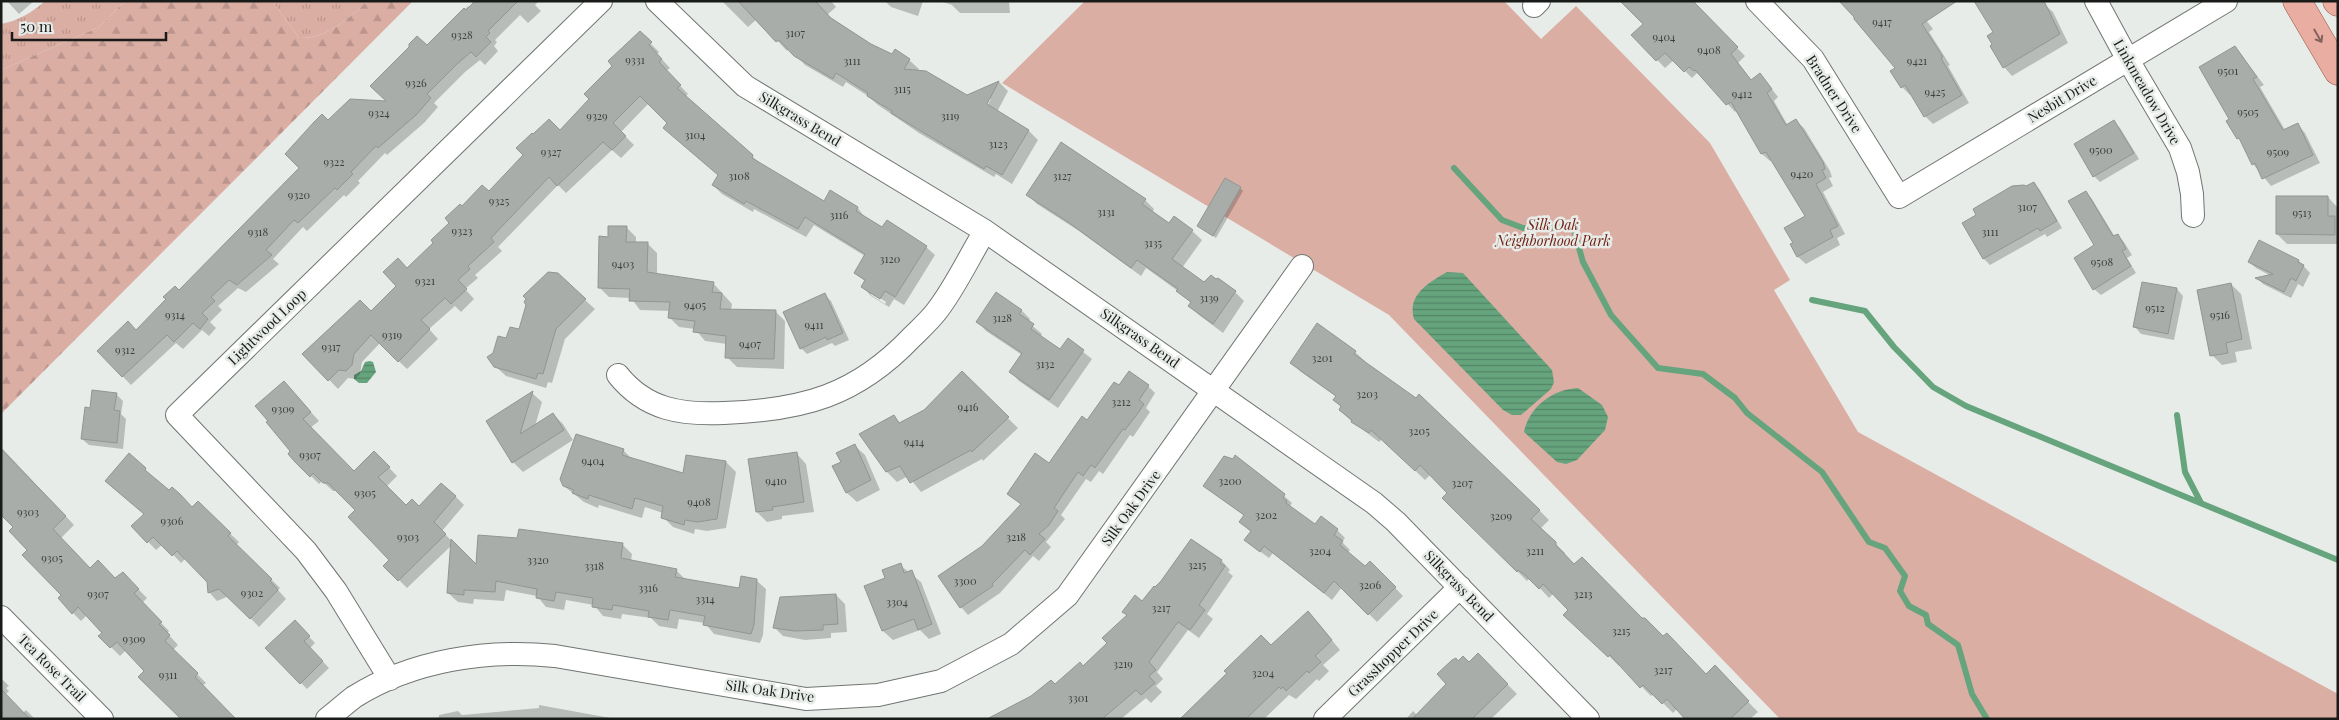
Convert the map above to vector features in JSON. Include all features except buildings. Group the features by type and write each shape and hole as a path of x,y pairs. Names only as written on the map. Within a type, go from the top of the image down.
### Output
{"main road":[{"path":"2297,1 2338,71"}],"street":[{"name":"Lightwood Loop","path":"390,679 336,591 306,551 177,415 601,1"},
{"name":"Silkgrass Bend","path":"658,1 745,86 985,230 1374,503 1396,522 1588,719"},
{"name":"Bradner Drive","path":"1757,1 1813,59 1898,197"},
{"name":"Linkmeadow Drive","path":"2096,1 2180,148 2190,180 2193,216"},
{"name":"Nesbit Drive","path":"1898,197 2226,1"},
{"path":"618,375 629,388 643,399 661,407 690,412 761,411 800,405 833,395 881,367 936,312 985,230"},
{"name":"Silk Oak Drive","path":"327,719 354,698 390,679 426,665 484,656 520,653 555,656 806,699 878,695 941,680 1011,644 1067,596 1215,391 1302,266"},
{"name":"Grasshopper Drive","path":"1325,719 1460,587"},
{"name":"Tea Rose Trail","path":"1,617 102,719"}],"green space":[{"path":"45,1 125,1 99,27 1,70 1,24 25,16"},
{"path":"125,1 272,1 299,38 318,35 336,27 353,15 367,1 413,1 1,414 1,70 99,27"},
{"path":"272,1 367,1 353,15 336,27 318,35 299,38"},
{"name":"Silk Oak Neighborhood Park","path":"1085,1 1504,1 1541,39 1576,6 1710,143 1790,280 1774,290 1858,432 2338,694 2338,719 1780,719 1389,315 1002,83"}],"shaded area":[{"path":"1447,272 1463,273 1552,370 1554,382 1551,389 1521,415 1512,415 1503,410 1414,319 1413,311 1416,296 1426,285"},
{"path":"365,362 373,362 376,372 367,383 359,383 354,379 354,375 361,371"},
{"path":"1578,388 1602,405 1608,417 1605,430 1577,460 1566,464 1557,462 1524,432 1531,415 1544,401 1560,392"}],"waterway":[{"path":"1454,168 1502,220 1523,228 1573,227 1583,262 1611,315 1658,368 1703,374 1735,398 1747,413 1822,472 1869,542 1885,548 1905,576 1900,591 1909,606 1926,615 1928,624 1958,645 1972,694 1987,719"},
{"path":"1812,300 1865,311 1894,347 1933,387 1966,406 2338,560"},
{"path":"2177,415 2185,472 2201,503"}]}
